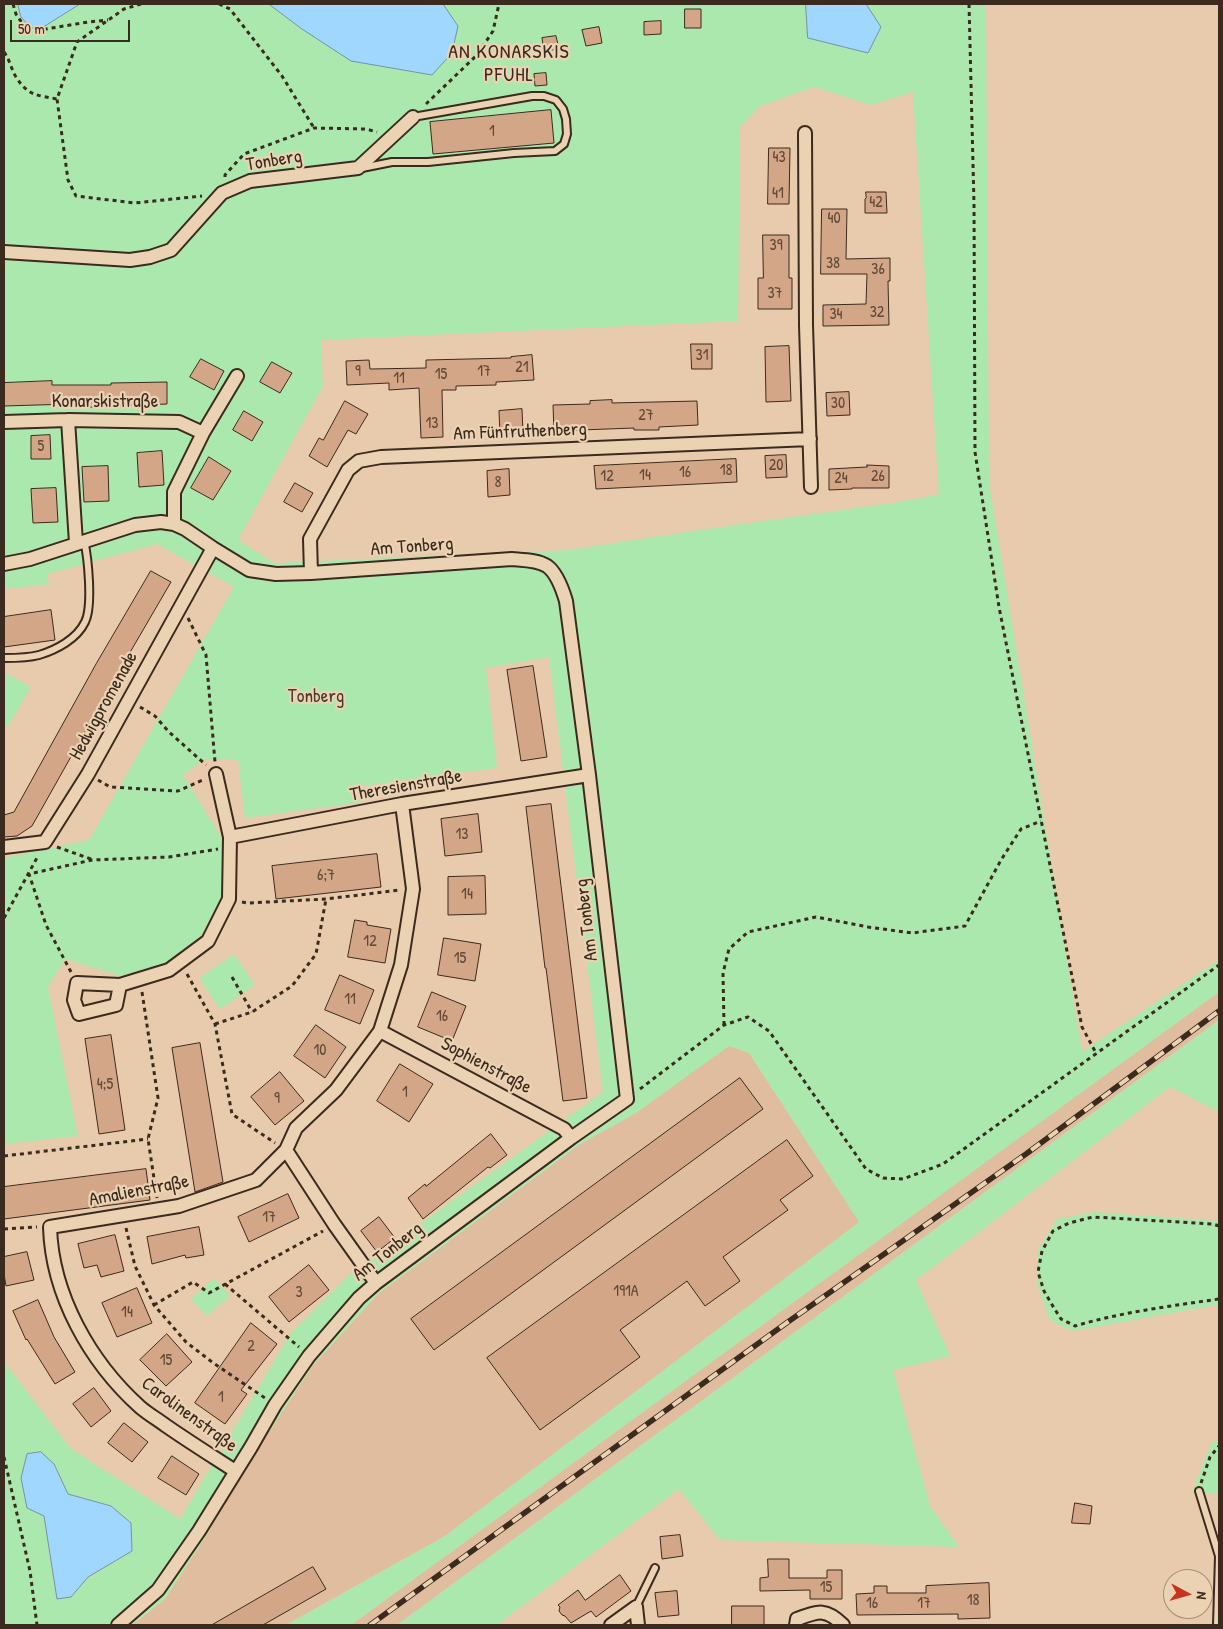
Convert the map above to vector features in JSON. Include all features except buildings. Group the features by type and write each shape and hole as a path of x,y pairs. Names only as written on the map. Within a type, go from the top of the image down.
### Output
{"street":[{"path":"358,168 413,117"},
{"path":"805,133 806,325 811,487"},
{"name":"Tonberg","path":"4,252 130,260 150,257 171,250 222,193 250,181 358,168"},
{"path":"174,524 174,492 204,433 237,376"},
{"path":"68,420 80,542"},
{"name":"Konarskistraße","path":"4,422 68,420 179,422 204,433"},
{"name":"Am Fünfruthenberg","path":"311,573 310,539 348,470 359,462 381,457 810,439"},
{"name":"Am Tonberg","path":"4,564 30,558 135,525 160,522 174,524 185,529 249,570 276,574 512,559 530,560 548,566 559,582 566,602 589,775 627,1099 571,1138 376,1283 359,1298 309,1356 275,1405 198,1531 158,1590 118,1625"},
{"name":"Hedwigpromenade","path":"45,842 88,774 213,548"},
{"path":"120,985 116,1005 79,1014 74,1000 77,983 120,985 169,970 208,941 228,899 230,842 216,774"},
{"name":"Theresienstraße","path":"230,842 402,804 589,775"},
{"name":"Amalienstraße","path":"50,1227 179,1206 256,1180 286,1150 296,1128 336,1090 380,1031 401,965 413,888 402,804"},
{"path":"4,847 45,842"},
{"name":"Sophienstraße","path":"380,1031 564,1128 571,1138"},
{"path":"286,1150 334,1224 376,1283"},
{"name":"Carolinenstraße","path":"50,1227 50,1247 64,1297 86,1341 108,1375 141,1408 235,1471"},
{"path":"611,1625 636,1607 638,1625"},
{"path":"796,1625 798,1619 815,1612 833,1615 844,1625"}],"lane":[{"path":"358,168 392,162 428,162 554,151 564,144 567,134 563,109 556,100 544,96 532,96 413,117"},
{"path":"4,658 39,655 66,643 84,625 87,617 88,559 80,542"},
{"path":"1199,1491 1219,1556 1217,1625"},
{"path":"636,1607 655,1568"}],"path":[{"path":"13,4 16,14 28,32 108,20"},
{"path":"141,4 124,9 77,42 57,99 68,180 76,196 135,203 222,193 225,175 244,154 314,128 366,129 381,133 388,141"},
{"path":"219,4 230,9 282,76 314,128"},
{"path":"413,117 477,55 493,31 499,4"},
{"path":"969,4 974,204 975,452 999,607 1082,1027 1096,1053"},
{"path":"4,52 16,78 31,94 57,99"},
{"path":"181,604 206,655 216,774"},
{"path":"128,700 155,716 169,732 216,774"},
{"path":"88,774 110,787 178,791 216,774"},
{"path":"724,1025 723,973 729,949 748,932 816,917 912,933 965,926 1021,830 1041,821"},
{"path":"4,918 45,842 92,860"},
{"path":"29,874 92,860 169,858 230,842"},
{"path":"29,874 46,925 77,983"},
{"path":"228,899 248,903 326,899 413,888"},
{"path":"215,1024 252,1012 292,986 316,954 326,899"},
{"path":"180,962 215,1024 232,1114 286,1150"},
{"path":"627,1099 724,1025 748,1017 770,1031 866,1170 883,1178 903,1179 943,1164 1219,966"},
{"path":"232,977 252,1012"},
{"path":"140,979 158,1098 148,1139 159,1209"},
{"path":"4,1156 148,1139"},
{"path":"123,1215 135,1266 154,1305 186,1342 275,1405"},
{"path":"1219,1226 1093,1217 1069,1222 1053,1231 1042,1251 1038,1272 1044,1291 1061,1319 1075,1326 1101,1318 1150,1309 1219,1300"},
{"path":"154,1305 193,1282 209,1294 334,1224"},
{"path":"4,1229 50,1227"},
{"path":"225,1284 309,1356"},
{"path":"1199,1491 1210,1457 1219,1446"},
{"path":"4,1457 30,1571 37,1625"},
{"path":"4,1478 8,1473"}],"shaded area":[{"path":"1219,992 1219,1020 397,1625 351,1625"},
{"path":"729,1045 749,1053 860,1222 445,1536 286,1625 132,1625 165,1599 206,1536 244,1470 313,1365 379,1293 580,1144 636,1113"}],"green space":[{"path":"4,4 18,4 21,17 31,28 40,29 80,4 269,4 302,29 458,26 443,4 806,4 808,38 866,4 986,4 989,482 1082,1052 1219,960 1219,992 351,1625 286,1625 445,1536 859,1222 749,1053 729,1046 636,1113 580,1144 379,1293 313,1365 244,1470 206,1536 165,1599 132,1625 4,1625 4,1348 6,1364 70,1448 180,1519 291,1333 348,1276 603,1092 549,657 486,668 497,768 362,786 364,802 245,818 238,760 203,760 183,775 222,838 222,898 201,936 164,965 121,976 65,959 48,987 78,1136 4,1144 4,858 89,840 234,587 157,544 47,574 49,584 4,589","holes":["814,87 871,105 913,92 939,494 906,501 569,550 274,563 238,540 323,386 321,340 738,321 740,127 760,106","54,1464 68,1494 111,1506 110,1565 88,1578 71,1597 52,1572 44,1516"]},
{"path":"4,672 31,687 8,726 4,724"},
{"path":"234,954 255,985 220,1009 199,978"},
{"path":"1219,1020 1219,1112 1170,1087 916,1280 950,1356 893,1370 930,1506 959,1547 720,1540 679,1489 497,1625 397,1625"},
{"path":"1094,1212 1219,1221 1219,1314 1216,1305 1073,1331 1050,1320 1037,1284 1037,1252 1057,1219"},
{"path":"214,1278 230,1296 207,1316 191,1299"},
{"path":"1219,1440 1219,1494 1192,1493 1211,1443"}],"water":[{"path":"18,4 80,4 40,29 31,28 21,17"},
{"path":"269,4 443,4 458,26 452,53 432,75 351,61 302,29"},
{"path":"806,4 866,4 881,27 868,53 808,38"},
{"path":"41,1452 54,1464 68,1494 111,1506 131,1523 132,1551 88,1577 71,1597 57,1599 44,1516 27,1508 21,1478 27,1454"}],"railway":[{"path":"370,1625 785,1324 1026,1154 1219,1011"}],"district":[{"name":"AN KONARSKIS PFUHL","path":"509,64"}]}
